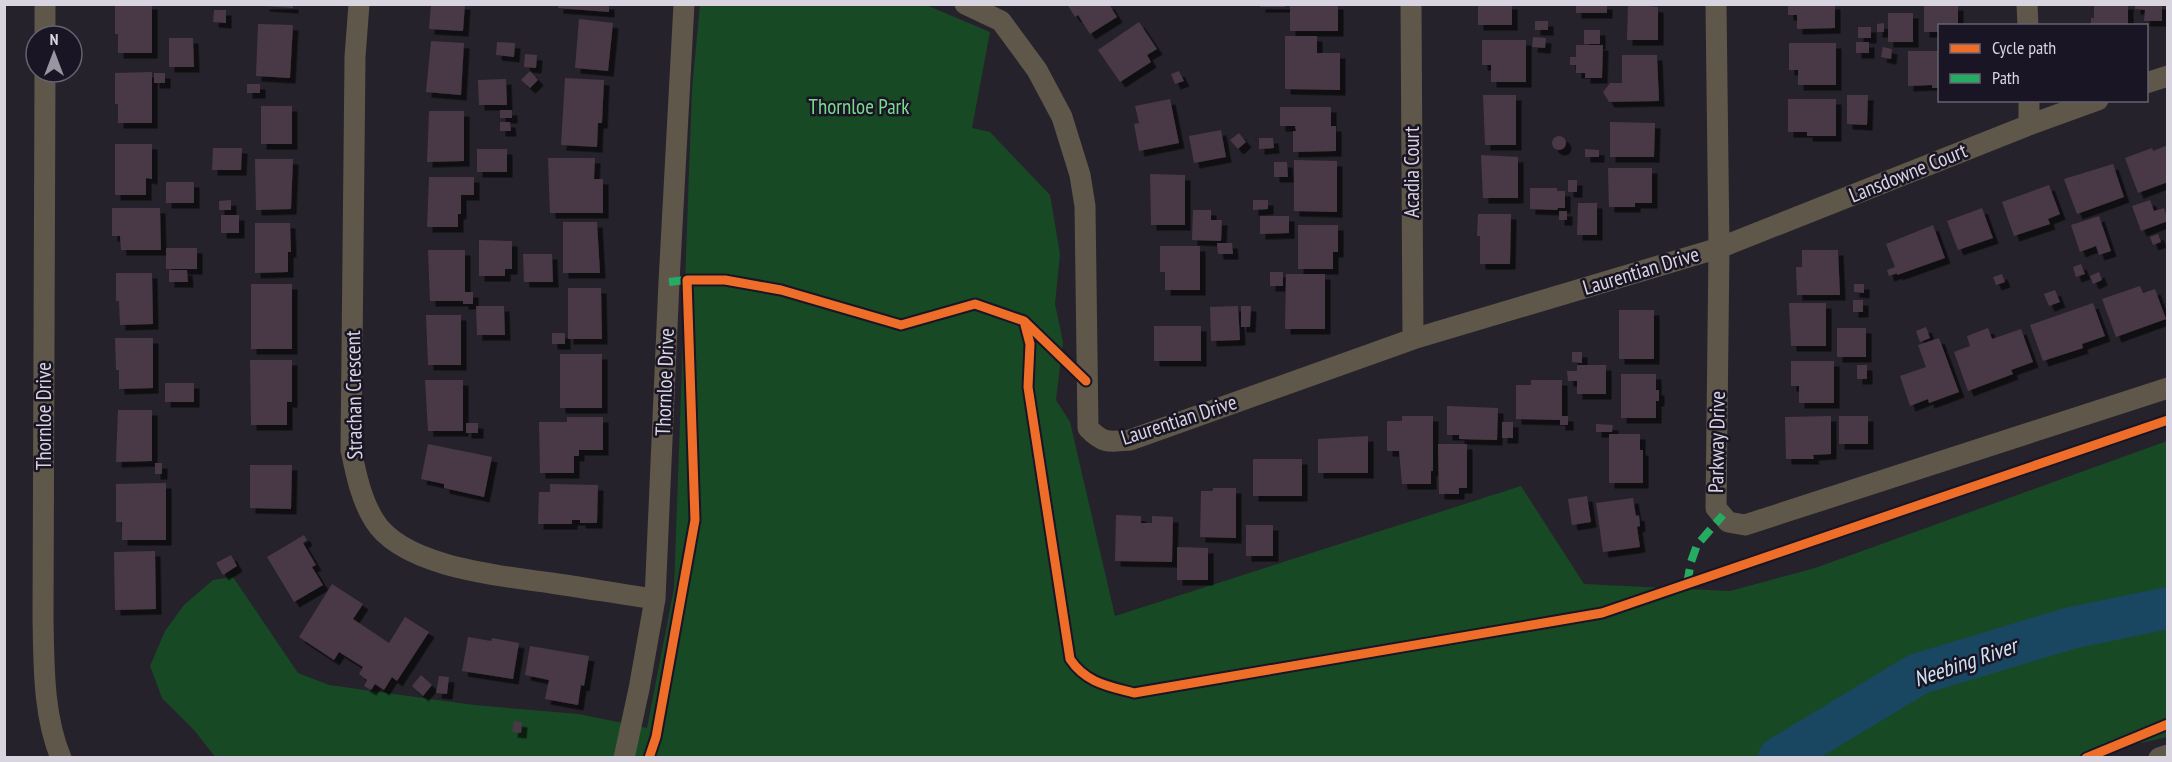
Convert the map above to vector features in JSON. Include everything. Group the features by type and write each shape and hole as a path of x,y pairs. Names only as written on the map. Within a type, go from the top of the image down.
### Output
{"street":[{"path":"45,4 45,24"},
{"name":"Strachan Crescent","path":"359,4 355,57 351,450 359,485 374,521 393,539 416,554 449,566 655,599"},
{"name":"Thornloe Drive","path":"624,758 655,599 684,4"},
{"name":"Laurentian Drive","path":"965,4 1005,13 1062,117 1080,175 1085,206 1088,428 1097,438 1108,442 1130,440 1413,339 1719,248"},
{"name":"Acadia Court","path":"1411,4 1413,339"},
{"name":"Parkway Drive","path":"1716,4 1719,248 1716,508 1728,522 1745,525 2168,388"},
{"path":"2027,4 2028,24"},
{"path":"2148,82 2168,76"},
{"name":"Thornloe Drive","path":"45,84 43,619 47,696 53,740 61,758"},
{"path":"2028,102 2029,125"},
{"name":"Lansdowne Court","path":"1719,248 2092,102"},
{"path":"2159,758 2168,755"}],"green space":[{"name":"Thornloe Park","path":"700,5 926,5 990,32 972,128 990,132 1050,195 1060,254 1055,304 1063,342 1056,400 1070,422 1115,616 1521,486 1584,584 1730,591 1815,568 2167,441 2167,737 2079,757 216,758 194,730 162,698 150,666 165,631 184,605 213,580 233,577 298,673 329,685 474,705 579,714 647,728 674,588 692,89"}],"building":[{"path":"115,4 152,4 152,53 118,53 118,34 115,34"},
{"path":"264,4 293,4 293,8 264,6"},
{"path":"431,4 465,4 463,31 429,29"},
{"path":"558,4 609,4 609,12 558,8"},
{"path":"1067,4 1109,4 1117,17 1090,34 1078,15 1075,17"},
{"path":"1260,4 1285,4 1285,7 1260,7"},
{"path":"1290,4 1338,4 1338,31 1290,31"},
{"path":"1478,4 1512,4 1512,25 1478,25"},
{"path":"1576,4 1607,4 1607,13 1576,13"},
{"path":"1628,4 1658,7 1658,40 1627,40"},
{"path":"1788,4 1835,4 1835,28 1797,29 1797,15 1788,15"},
{"path":"1924,4 1958,5 1958,24 1938,24 1938,32 1924,32"},
{"path":"2094,4 2128,4 2128,24 2091,24 2091,18 2094,18"},
{"path":"2135,4 2162,4 2162,21 2144,21 2145,10 2135,9"},
{"path":"214,10 226,10 226,23 213,22"},
{"path":"1888,13 1913,13 1913,42 1888,42"},
{"path":"579,19 613,23 608,71 575,68"},
{"path":"1535,21 1548,21 1548,30 1535,30"},
{"path":"1139,22 1157,49 1147,55 1151,62 1120,82 1098,50"},
{"path":"1884,23 1884,32 1877,32 1877,24"},
{"path":"258,24 293,25 290,78 256,76"},
{"path":"1858,27 1871,27 1871,38 1858,38"},
{"path":"1584,30 1600,30 1600,44 1584,44"},
{"path":"1285,36 1317,36 1317,53 1340,53 1340,90 1285,89"},
{"path":"1533,37 1546,38 1545,48 1532,47"},
{"path":"169,38 193,38 194,67 169,67"},
{"path":"1482,40 1526,40 1526,82 1491,82 1491,65 1482,65"},
{"path":"431,41 464,43 461,95 426,92"},
{"path":"497,42 515,43 514,57 496,55"},
{"path":"1856,42 1869,42 1869,53 1856,53"},
{"path":"1789,43 1836,43 1836,85 1798,85 1798,70 1789,70"},
{"path":"1576,45 1603,45 1602,78 1585,78 1585,73 1576,73 1576,65 1570,65 1570,57 1576,57"},
{"path":"1883,47 1892,49 1891,59 1881,57"},
{"path":"1908,51 1938,51 1938,88 1932,88 1932,85 1908,86"},
{"path":"525,54 537,55 536,68 524,67"},
{"path":"1622,55 1657,55 1659,101 1609,102 1603,92 1610,83 1622,83"},
{"path":"530,71 538,80 530,88 521,80"},
{"path":"1179,71 1184,81 1175,84 1171,74"},
{"path":"152,72 152,123 118,123 118,104 115,104 115,73"},
{"path":"154,73 165,73 165,83 154,83"},
{"path":"565,78 604,80 602,123 598,123 597,147 561,145"},
{"path":"506,79 507,105 479,105 478,80"},
{"path":"247,84 260,84 260,93 247,93"},
{"path":"1483,95 1516,95 1516,145 1485,145"},
{"path":"1847,95 1868,95 1867,125 1847,124"},
{"path":"1170,99 1179,143 1139,151 1134,124 1139,123 1135,106"},
{"path":"1788,99 1836,99 1836,136 1807,136 1807,132 1788,132"},
{"path":"261,106 292,106 292,144 261,144"},
{"path":"1280,107 1331,107 1331,126 1336,126 1336,151 1293,152 1295,126 1280,126"},
{"path":"500,110 512,110 512,118 500,118"},
{"path":"429,111 464,111 464,161 427,162"},
{"path":"500,122 510,122 511,131 500,131"},
{"path":"1610,122 1655,123 1654,157 1610,157"},
{"path":"1221,130 1226,157 1194,163 1189,136"},
{"path":"1239,133 1246,142 1238,149 1230,140"},
{"path":"1559,136 1564,138 1566,143 1564,148 1559,150 1554,148 1552,143 1554,138"},
{"path":"1259,138 1273,138 1274,148 1259,149"},
{"path":"115,144 152,144 152,179 146,178 146,195 115,195"},
{"path":"2168,145 2168,182 2138,193 2125,158"},
{"path":"213,148 242,148 241,170 212,170"},
{"path":"477,149 507,149 507,172 477,172"},
{"path":"1585,149 1599,150 1599,157 1585,157"},
{"path":"1481,155 1518,157 1518,198 1483,198"},
{"path":"548,158 595,158 594,179 603,179 603,213 550,213"},
{"path":"255,159 293,159 291,209 256,210"},
{"path":"1294,160 1337,161 1337,212 1294,211"},
{"path":"1274,162 1287,162 1288,177 1274,177"},
{"path":"2113,164 2124,197 2077,214 2064,179"},
{"path":"1608,168 1652,168 1652,203 1635,203 1635,207 1609,207"},
{"path":"1150,174 1185,175 1185,225 1151,225"},
{"path":"429,177 474,177 474,195 461,195 458,227 427,227"},
{"path":"1568,180 1577,180 1577,192 1568,192"},
{"path":"166,182 194,182 194,203 166,203"},
{"path":"2049,185 2060,214 2048,219 2050,224 2014,236 2002,202"},
{"path":"1530,188 1557,188 1557,191 1565,191 1565,208 1530,209"},
{"path":"231,200 231,210 219,210 219,201"},
{"path":"1253,200 1268,200 1268,209 1253,210"},
{"path":"2150,200 2154,211 2164,208 2168,221 2141,231 2132,206"},
{"path":"1578,203 1597,203 1597,235 1577,235"},
{"path":"112,208 160,208 161,250 121,250 120,236 112,236"},
{"path":"1982,208 1993,238 1958,250 1947,221"},
{"path":"1193,210 1211,210 1211,220 1222,220 1221,241 1192,240"},
{"path":"1559,211 1567,211 1567,220 1559,220"},
{"path":"1478,214 1511,214 1510,264 1480,264 1480,236 1477,236"},
{"path":"221,215 239,215 239,233 221,233"},
{"path":"1260,216 1289,216 1289,233 1260,234"},
{"path":"2099,216 2111,251 2099,255 2096,246 2080,252 2071,225"},
{"path":"563,222 597,222 600,273 563,273"},
{"path":"255,223 290,223 291,252 288,252 288,272 255,273"},
{"path":"1298,225 1338,225 1338,252 1333,252 1333,269 1298,269"},
{"path":"1933,225 1945,258 1889,276 1887,270 1895,267 1886,244"},
{"path":"2158,234 2161,242 2153,245 2150,237"},
{"path":"479,240 512,241 512,269 505,269 505,276 479,276"},
{"path":"1217,243 1232,243 1233,254 1218,254"},
{"path":"1160,246 1200,246 1200,290 1165,290 1165,272 1160,272"},
{"path":"166,248 197,248 197,269 166,269"},
{"path":"428,250 465,250 465,292 473,292 473,304 463,304 463,301 430,301"},
{"path":"1802,250 1838,250 1840,295 1797,295 1796,267 1802,267"},
{"path":"523,254 552,254 553,282 524,282"},
{"path":"2081,264 2085,274 2076,277 2073,267"},
{"path":"169,270 187,270 188,282 169,282"},
{"path":"1270,272 1283,272 1283,286 1270,286"},
{"path":"2099,272 2102,280 2093,284 2090,276"},
{"path":"116,273 152,273 153,324 120,325 119,301 116,301"},
{"path":"1286,274 1325,274 1325,329 1285,329"},
{"path":"2002,274 2005,282 1996,285 1993,277"},
{"path":"251,284 292,284 292,349 251,349"},
{"path":"1854,284 1864,284 1864,293 1854,292"},
{"path":"2140,286 2143,293 2155,289 2166,319 2116,337 2102,299"},
{"path":"568,288 601,288 602,339 568,339"},
{"path":"2055,290 2060,302 2049,306 2044,294"},
{"path":"1853,300 1863,300 1863,312 1853,312"},
{"path":"1789,303 1826,303 1826,346 1791,346"},
{"path":"2093,303 2105,336 2082,344 2083,348 2043,361 2030,325"},
{"path":"476,306 504,306 505,335 477,335"},
{"path":"1238,306 1240,340 1211,341 1210,307"},
{"path":"1241,306 1251,306 1250,327 1241,327"},
{"path":"1619,310 1654,310 1654,359 1619,359"},
{"path":"426,315 461,315 461,365 428,365"},
{"path":"1154,326 1201,326 1201,361 1154,361"},
{"path":"1926,327 1930,338 1920,342 1916,331"},
{"path":"1837,328 1866,328 1866,357 1837,357"},
{"path":"1988,328 1992,339 2021,329 2033,362 2011,370 2013,374 1968,391 1954,352 1970,346 1967,336"},
{"path":"552,333 565,333 565,344 552,344"},
{"path":"115,338 153,338 153,388 119,389"},
{"path":"1939,338 1959,392 1929,403 1928,399 1910,406 1900,376 1926,367 1918,345"},
{"path":"1572,352 1582,352 1582,363 1572,362"},
{"path":"560,354 602,354 602,408 560,408"},
{"path":"250,360 292,360 292,402 287,402 287,425 251,425"},
{"path":"1791,361 1834,361 1834,403 1799,403 1799,386 1791,386"},
{"path":"1577,365 1606,365 1606,394 1577,394 1577,381 1568,381 1567,371 1577,371"},
{"path":"1857,365 1867,365 1867,379 1857,379"},
{"path":"1621,374 1656,374 1659,401 1656,401 1656,418 1621,418"},
{"path":"425,380 463,380 463,431 428,431"},
{"path":"1531,380 1562,380 1562,416 1568,416 1568,425 1560,425 1560,420 1516,419 1516,385 1531,385"},
{"path":"165,383 194,383 194,402 165,402"},
{"path":"1447,406 1498,408 1497,440 1459,439 1459,435 1447,435"},
{"path":"118,410 152,410 152,461 116,462"},
{"path":"1402,416 1433,416 1431,484 1402,484 1399,451 1387,451 1387,421 1402,421"},
{"path":"1831,416 1831,454 1813,455 1814,459 1786,459 1785,417"},
{"path":"1839,416 1868,416 1868,444 1839,444"},
{"path":"567,417 603,417 603,450 579,450 579,456 574,456 574,473 540,473 539,422 567,422"},
{"path":"1502,422 1513,422 1513,438 1502,438"},
{"path":"466,423 478,423 478,433 466,433"},
{"path":"1596,424 1613,425 1612,432 1596,432"},
{"path":"1609,434 1640,434 1640,450 1643,450 1643,483 1609,483"},
{"path":"1368,436 1368,473 1318,473 1318,439"},
{"path":"428,444 492,457 484,497 444,488 444,484 421,479"},
{"path":"1438,444 1467,444 1467,488 1459,488 1459,494 1439,494"},
{"path":"1253,459 1302,459 1302,496 1253,496"},
{"path":"155,463 162,463 162,474 155,474"},
{"path":"250,465 292,465 291,509 250,508"},
{"path":"166,483 166,540 122,540 122,522 116,522 116,484"},
{"path":"550,484 598,485 597,523 580,523 580,520 572,520 572,524 538,524 539,492 550,492"},
{"path":"1213,488 1236,488 1236,538 1200,537 1201,491 1213,491"},
{"path":"1587,496 1591,522 1572,525 1568,499"},
{"path":"1633,498 1636,516 1639,515 1640,526 1637,527 1640,547 1603,552 1596,503"},
{"path":"1116,515 1141,516 1141,523 1152,523 1152,516 1173,517 1172,562 1115,561"},
{"path":"1246,525 1273,525 1273,556 1246,556"},
{"path":"304,535 307,540 303,543 316,565 312,567 323,585 294,602 267,557"},
{"path":"1177,547 1208,548 1208,580 1177,580"},
{"path":"155,551 156,609 115,610 114,552"},
{"path":"231,555 237,566 223,575 216,563"},
{"path":"332,584 363,604 353,619 389,643 405,617 429,632 397,681 392,677 384,690 375,684 371,690 364,686 367,680 359,674 363,667 339,652 334,660 299,637"},
{"path":"468,637 491,641 492,638 519,643 513,679 462,671"},
{"path":"530,646 589,656 578,705 545,699 549,680 525,675"},
{"path":"421,675 432,685 423,696 412,686"},
{"path":"439,676 449,677 447,694 436,693"},
{"path":"514,721 522,722 521,733 512,732"}],"waterway":[{"name":"Neebing River","path":"1779,758 1918,674 2071,628 2168,608"}],"marked path":[{"path":"669,282 687,280"},
{"path":"1687,584 1697,545 1723,515"}],"cycle path":[{"path":"649,758 656,737 695,520 687,280 725,280 781,290 901,325 975,304 1024,321 1030,344 1028,387 1070,659 1090,678 1134,693 1602,613 2168,420"},
{"path":"1024,321 1086,381"},
{"path":"2086,758 2168,724"}]}
